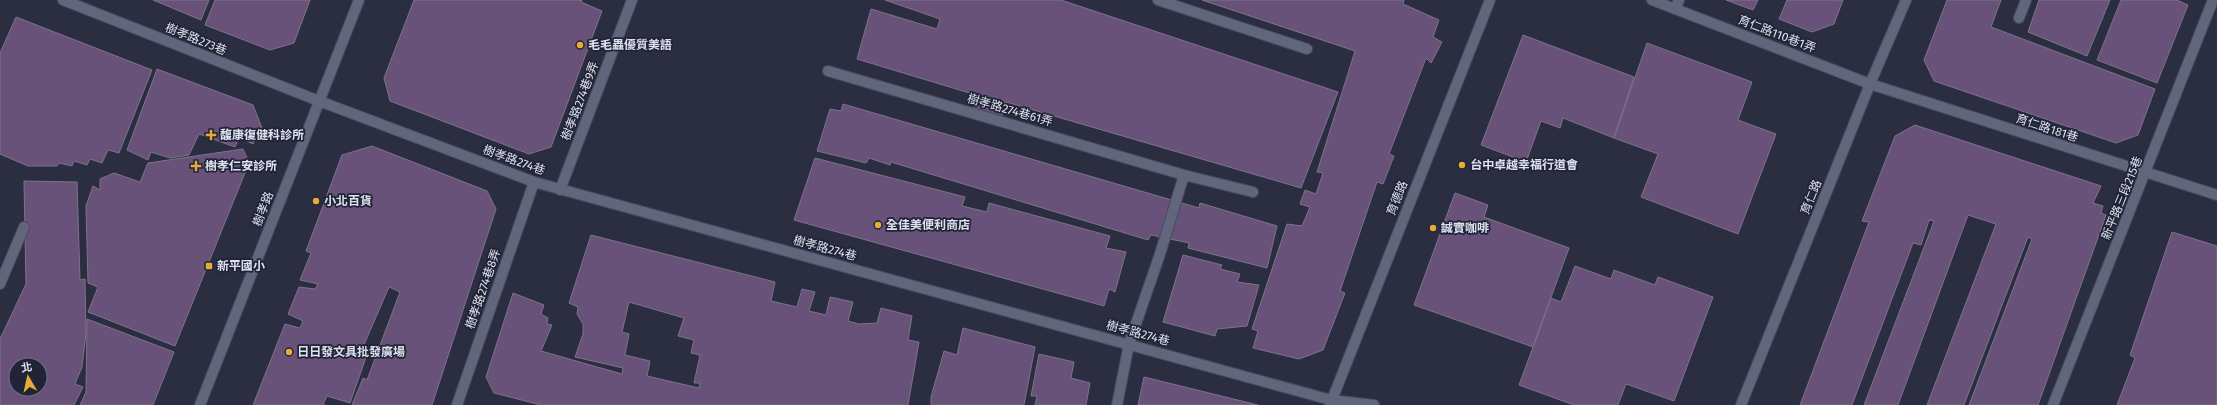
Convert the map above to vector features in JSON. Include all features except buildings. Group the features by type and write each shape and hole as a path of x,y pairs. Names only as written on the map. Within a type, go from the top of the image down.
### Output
{"street":[{"name":"樹孝路273巷","path":"63,0 319,102"},
{"name":"樹孝路","path":"200,405 359,0"},
{"name":"樹孝路274巷9弄","path":"560,190 632,0"},
{"path":"1158,0 1306,49"},
{"name":"育德路","path":"1330,402 1490,0"},
{"name":"育仁路110巷1弄","path":"1652,0 1678,3 1870,84"},
{"name":"育仁路","path":"1741,405 1870,84 1906,0"},
{"path":"2019,18 2026,0"},
{"name":"新平路三段215巷","path":"2053,405 2214,0"},
{"name":"樹孝路274巷61弄","path":"828,71 1184,175 1253,192"},
{"name":"育仁路181巷","path":"1870,84 2146,174 2217,195"},
{"name":"樹孝路274巷","path":"319,102 534,182 560,190 1129,344 1330,402"},
{"path":"1116,405 1129,344 1160,254 1184,175"},
{"name":"樹孝路274巷8弄","path":"460,404 534,182"},
{"path":"0,284 24,227"},
{"path":"1330,402 1341,405"},
{"path":"1330,402 1374,405"}],"place":[{"name":"毛毛蟲優質美語","path":"580,45"},
{"name":"馥康復健科診所","path":"211,135"},
{"name":"台中卓越幸福行道會","path":"1462,165"},
{"name":"樹孝仁安診所","path":"196,166"},
{"name":"小北百貨","path":"316,201"},
{"name":"全佳美便利商店","path":"878,225"},
{"name":"誠實咖啡","path":"1433,228"},
{"name":"新平國小","path":"209,266"},
{"name":"日日發文具批發廣場","path":"289,352"}]}
